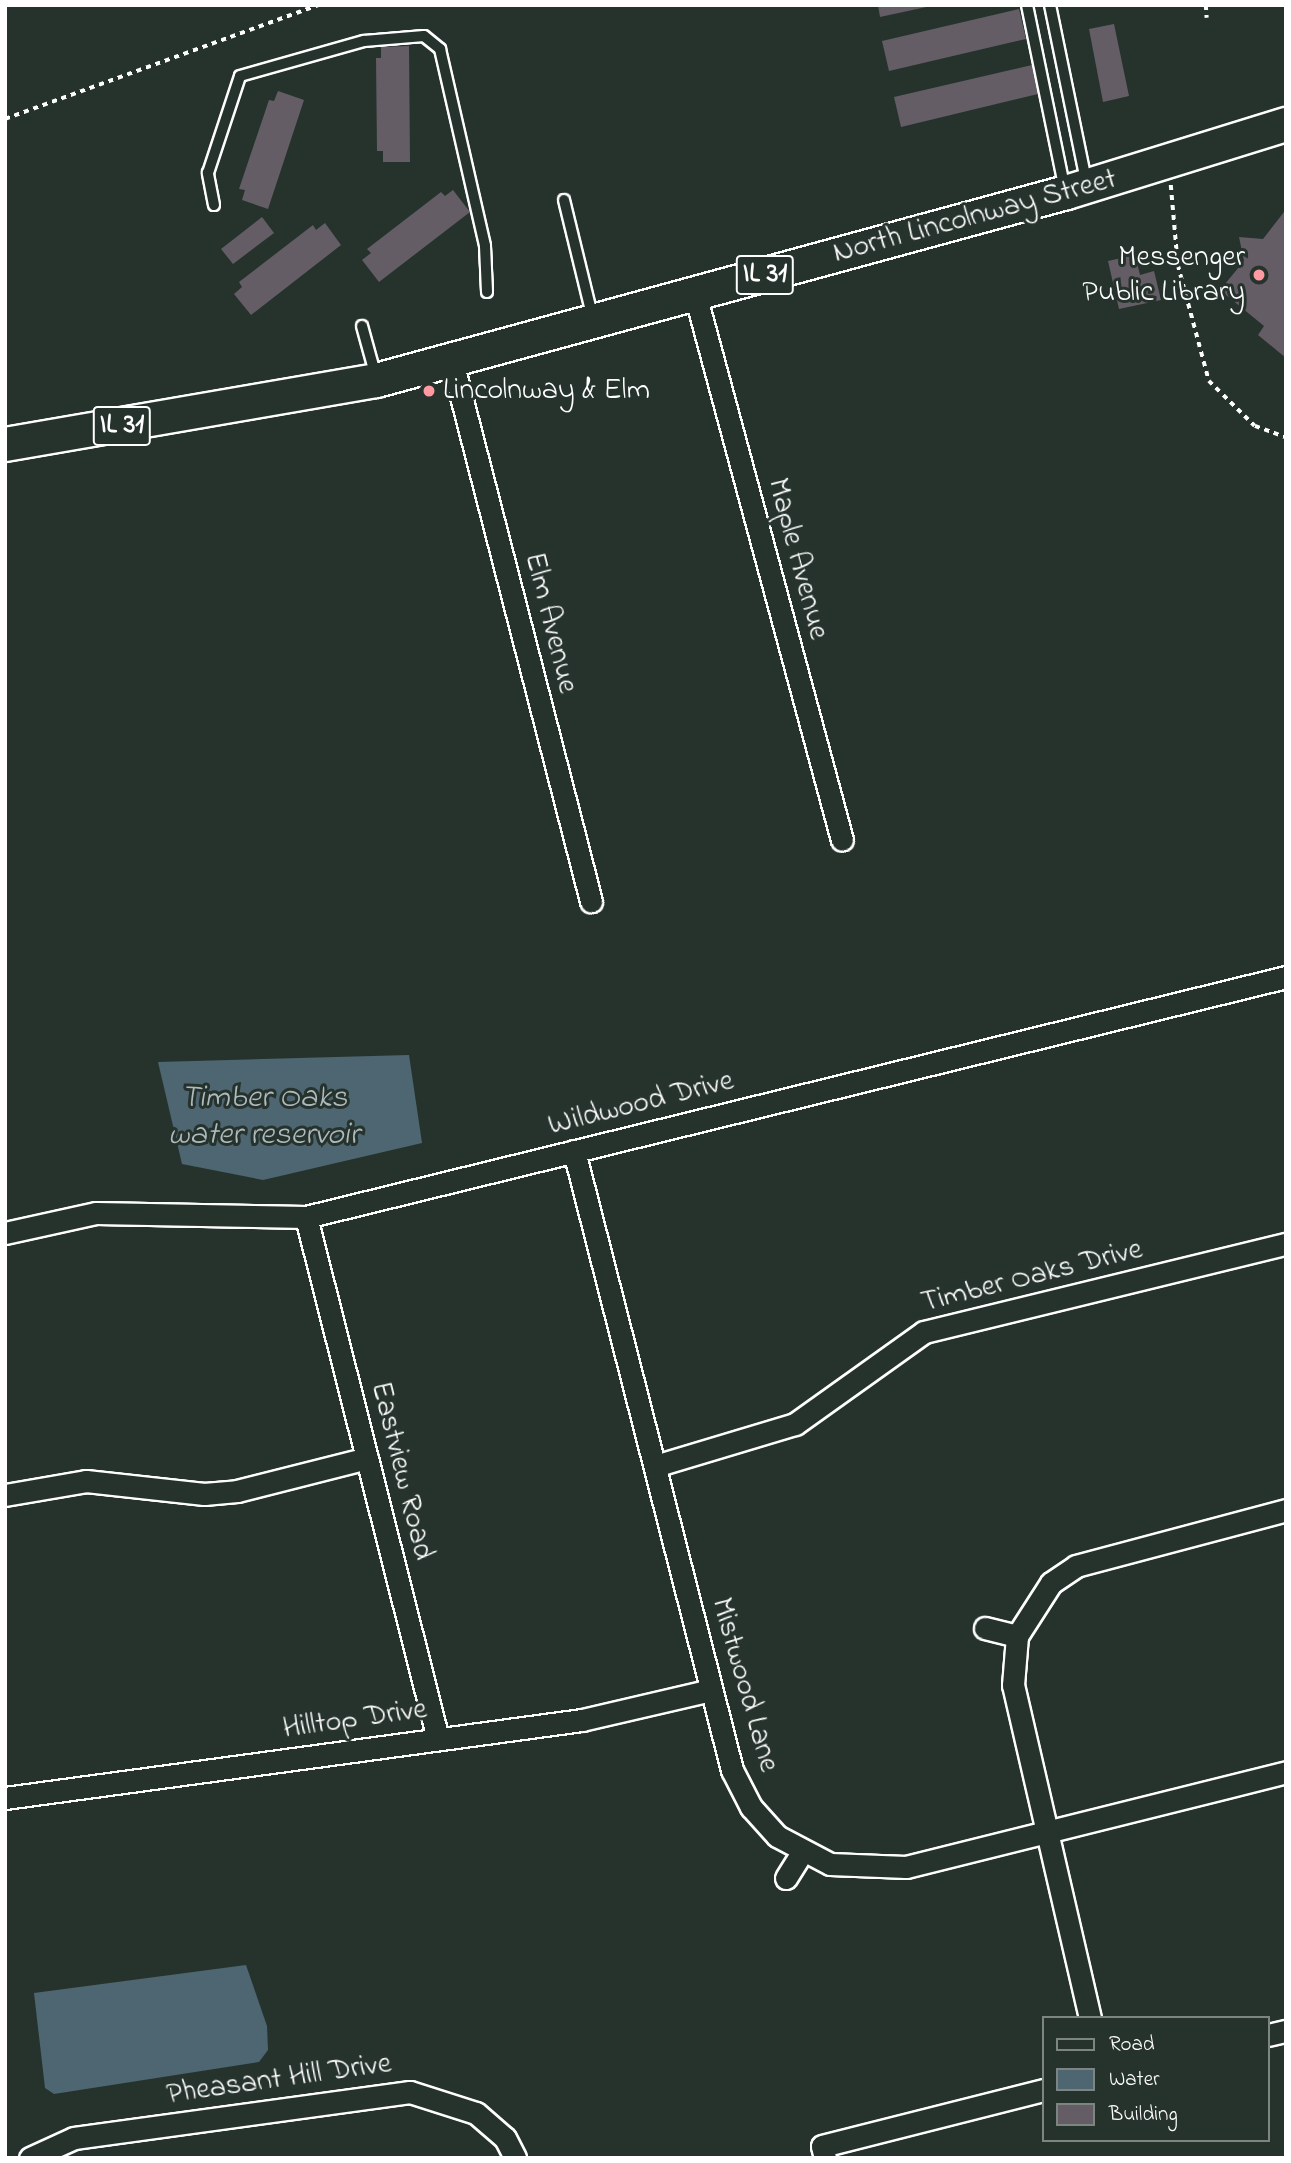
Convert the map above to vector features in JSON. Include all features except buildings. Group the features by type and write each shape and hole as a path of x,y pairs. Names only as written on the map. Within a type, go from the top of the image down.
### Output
{"main road":[{"name":"North Lincolnway Street","path":"5,444 376,380 1077,189 1286,124"}],"street":[{"name":"Maple Avenue","path":"695,294 842,840"},
{"name":"Elm Avenue","path":"452,360 591,901"},
{"name":"Wildwood Drive","path":"5,1233 96,1213 306,1217 1286,977"},
{"name":"Mistwood Lane","path":"574,1151 732,1770 751,1807 802,1852 830,1864 882,1870 1286,1772"},
{"name":"Eastview Road","path":"306,1217 438,1739"},
{"name":"Timber Oaks Drive","path":"655,1466 795,1424 924,1332 1286,1244"},
{"path":"5,1495 86,1481 204,1494 237,1490 367,1458"},
{"path":"1090,2016 1013,1685 1017,1636 1051,1583 1076,1566 1286,1510"},
{"path":"985,1628 1017,1636"},
{"name":"Hilltop Drive","path":"5,1798 582,1720 711,1690"},
{"path":"786,1878 802,1852"},
{"path":"823,2152 1042,2091"},
{"name":"Pheasant Hill Drive","path":"30,2158 74,2138 410,2092 476,2113 505,2138 515,2158"}],"lane":[{"path":"1027,5 1077,189"},
{"path":"1050,5 1077,189"},
{"path":"214,205 208,173 240,76 364,41 424,36 440,49 485,246 487,292"},
{"path":"564,200 594,321"},
{"path":"362,326 376,380"}],"path":[{"path":"5,119 319,5"},
{"path":"1206,5 1206,18"},
{"path":"1170,181 1178,265 1209,381 1255,426 1286,437"}],"water":[{"name":"Timber Oaks water reservoir","path":"409,1055 422,1143 263,1180 182,1164 158,1062"},
{"path":"246,1965 267,2026 268,2050 259,2062 54,2094 45,2088 34,1993"}],"place":[{"name":"Messenger Public Library","path":"1259,275"},
{"name":"Lincolnway & Elm","path":"429,391"}]}
